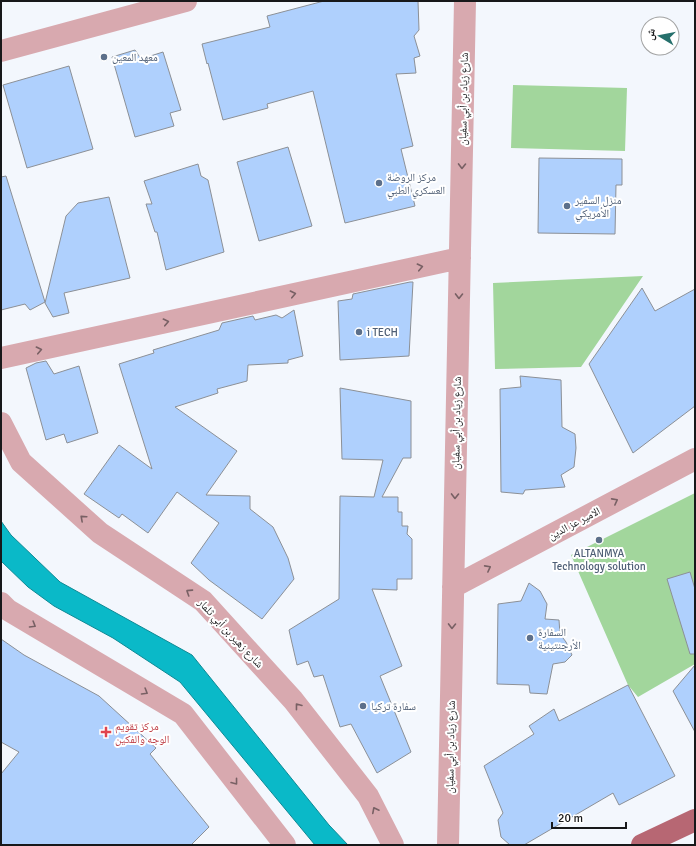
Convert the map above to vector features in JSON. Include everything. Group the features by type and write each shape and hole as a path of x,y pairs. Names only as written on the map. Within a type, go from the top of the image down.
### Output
{"main road":[{"path":"642,845 695,820"}],"street":[{"path":"1,51 186,1"},
{"name":"شارع زياد بن أبي سفيان","path":"448,845 465,1"},
{"path":"1,358 460,258"},
{"name":"شارع زهير بن أبي ثلمار","path":"1,423 21,462 100,533 203,601 293,700 368,796 393,845"},
{"name":"الامير عز الدين","path":"453,587 695,459"},
{"path":"1,603 8,610 183,714 285,845"}],"green space":[{"path":"513,85 627,88 625,151 511,148"},
{"path":"643,276 581,367 495,369 493,283"},
{"path":"695,493 695,664 638,697 628,685 571,555"}],"water":[{"path":"1,521 11,535 60,582 192,655 329,825 348,845 315,845 180,682 113,638 54,606 28,587 1,561"}],"building":[{"path":"324,1 418,1 419,30 414,36 420,56 414,58 416,73 396,74 413,146 401,149 415,206 345,223 313,91 267,104 268,108 223,120 202,44 270,27 267,16"},
{"path":"135,50 141,59 163,52 181,110 170,113 174,126 135,137 112,57"},
{"path":"69,66 93,149 27,168 3,85"},
{"path":"288,147 312,226 259,241 237,162"},
{"path":"539,158 622,159 622,185 616,185 615,234 538,233"},
{"path":"198,164 201,176 208,180 224,252 166,270 157,232 155,232 146,204 152,204 144,181"},
{"path":"6,176 45,302 30,310 25,304 1,310 1,177"},
{"path":"109,197 130,278 64,293 69,313 53,317 45,303 66,216 78,203"},
{"path":"413,282 409,356 340,360 338,301 352,299 353,294"},
{"path":"642,288 655,311 695,289 695,406 633,453 589,364"},
{"path":"294,310 303,356 288,360 288,363 248,365 247,381 217,389 218,393 175,407 237,451 206,495 250,496 250,509 273,527 288,558 294,579 262,619 209,580 191,563 219,523 177,492 148,533 122,514 119,518 84,494 119,445 152,469 119,364 154,353 153,350 219,330 222,323 253,316 255,320 276,315 282,318"},
{"path":"46,361 54,374 79,366 98,433 67,443 64,434 46,440 26,368 36,363"},
{"path":"520,376 561,380 562,427 575,434 576,448 574,467 561,475 565,487 525,490 523,494 501,492 500,389 521,387"},
{"path":"340,388 411,401 411,458 403,458 382,497 398,497 398,512 402,512 402,526 408,526 407,534 412,539 412,579 397,579 397,590 372,589 402,666 380,676 411,752 377,773 351,724 340,727 323,675 314,677 308,661 297,665 289,630 339,599 340,496 374,497 383,460 342,459"},
{"path":"690,572 695,589 695,654 690,654 667,579"},
{"name":"السفارة الأرجنتينية","path":"529,583 540,591 547,604 545,619 559,620 560,634 566,642 572,655 565,662 553,664 547,694 530,693 529,685 497,684 498,604 521,601"},
{"path":"1,639 24,655 99,696 156,748 150,754 209,827 191,845 1,845 1,774 19,752 1,742"},
{"path":"695,665 695,732 673,691"},
{"path":"628,685 675,776 619,805 613,793 524,845 510,845 501,837 498,820 503,813 484,766 534,734 529,726 554,709 559,721"}],"place":[{"name":"معهد المعين","path":"104,57"},
{"name":"مركز الروضة العسكري الطبي","path":"379,183"},
{"name":"منزل السفير الأمريكي","path":"567,206"},
{"name":"i TECH","path":"359,332"},
{"name":"ALTANMYA Technology solution","path":"599,540"},
{"name":"السفارة الأرجنتينية","path":"530,638"},
{"name":"سفارة تركيا","path":"363,706"},
{"name":"مركز تقويم الوجه والفكين","path":"106,732"}]}
